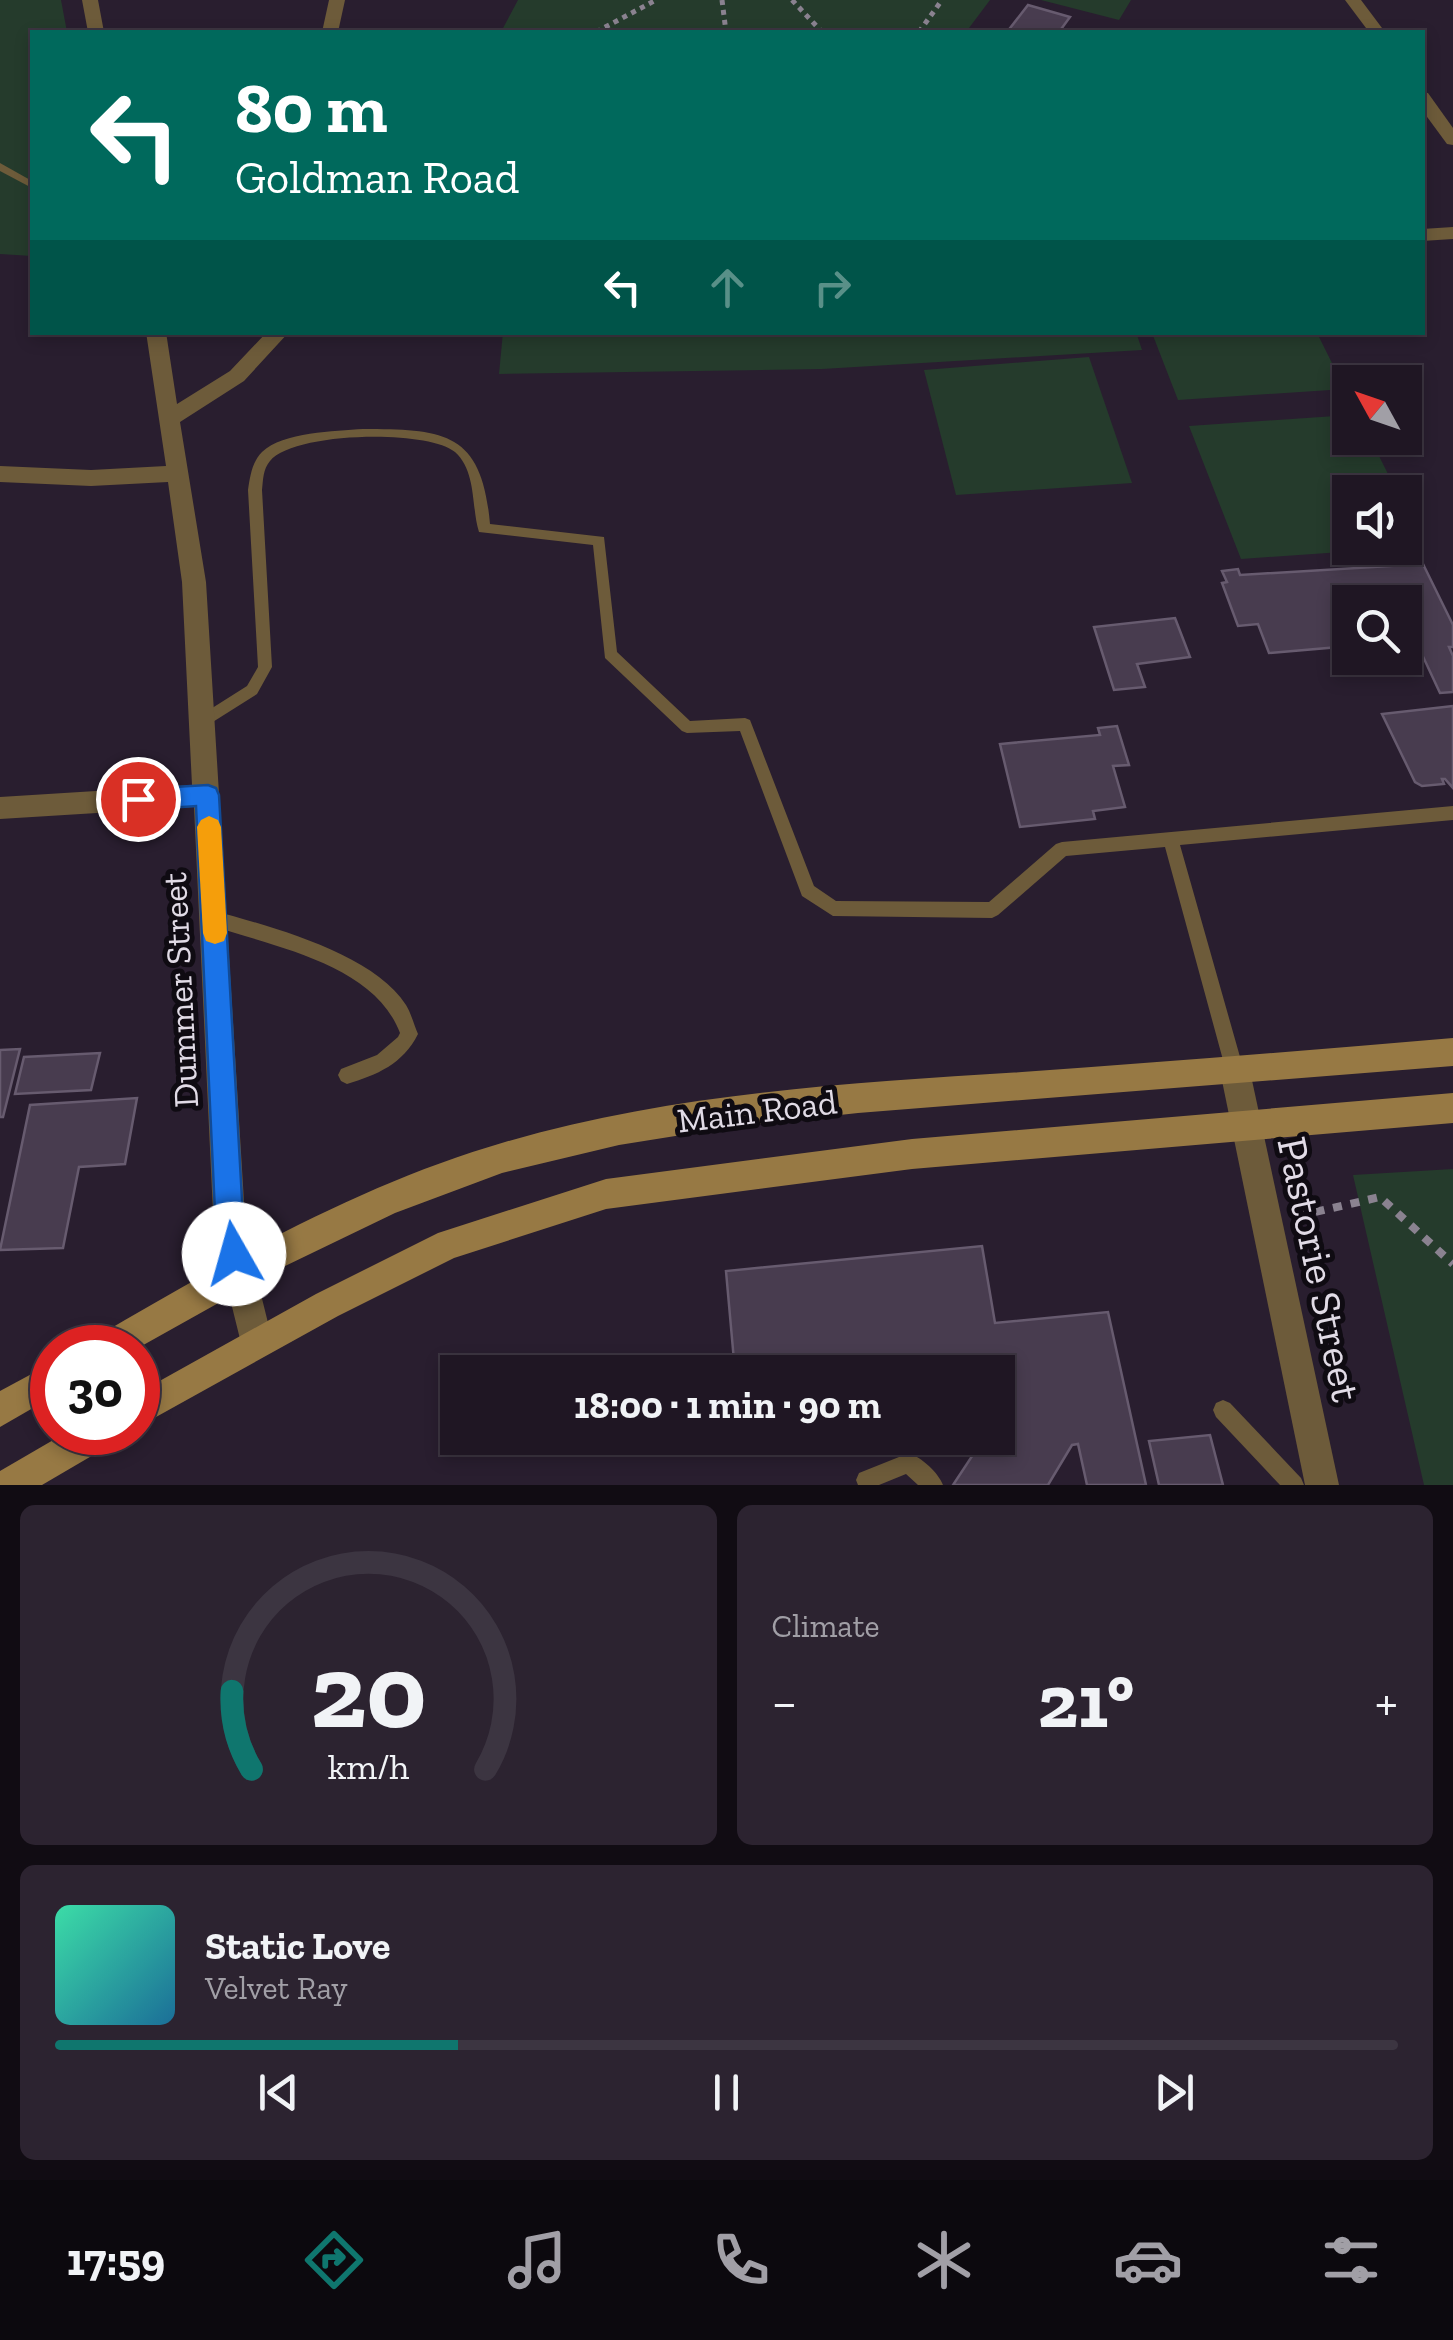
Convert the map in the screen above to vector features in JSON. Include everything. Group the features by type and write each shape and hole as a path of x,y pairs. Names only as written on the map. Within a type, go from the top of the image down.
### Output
{"main road":[{"name":"Main Road","path":"148,1325 239,1274 376,1207 558,1142 679,1120 865,1097 1235,1072 1453,1052"},
{"name":"Main Road","path":"160,1398 449,1244 606,1194 912,1154 1453,1108"},
{"path":"0,1410 30,1392"},
{"path":"9,1485 61,1455"}],"street":[{"path":"90,0 96,30"},
{"path":"330,30 337,0"},
{"path":"1354,0 1375,30"},
{"path":"1425,101 1453,140"},
{"path":"1425,235 1453,232"},
{"name":"Dummer Street","path":"156,335 194,582 230,1234 257,1344"},
{"path":"170,419 237,376 276,335"},
{"path":"0,474 91,478 178,474"},
{"path":"0,808 208,795"},
{"name":"Pastorie Street","path":"1235,1072 1322,1485"}],"lane":[{"path":"0,166 30,184"},
{"path":"203,721 252,690 265,667 255,490 259,466 268,454 295,440 315,436 433,436 459,449 473,470 482,497 484,528 599,541 610,654 686,728 745,724 808,890 833,908 992,910 1062,849 1451,816"},
{"path":"1172,841 1235,1072"},
{"path":"214,919 322,952 367,980 401,1012 409,1034 403,1046 376,1066 347,1075"},
{"path":"1223,1410 1294,1485"},
{"path":"866,1480 909,1464 933,1485"}],"path":[{"path":"600,30 656,0"},
{"path":"722,0 726,30"},
{"path":"792,0 820,30"},
{"path":"920,30 942,0"},
{"path":"1267,1223 1380,1196 1453,1264"}],"green space":[{"path":"0,0 61,0 67,30 30,30 30,256 0,254"},
{"path":"518,0 990,0 968,30 502,30"},
{"path":"1041,0 1131,0 1119,20"},
{"path":"503,335 1137,335 1142,350 822,369 499,374"},
{"path":"1153,335 1318,335 1333,365 1332,390 1178,400"},
{"path":"1089,357 1132,483 956,495 924,370"},
{"path":"1332,416 1332,455 1378,455 1388,475 1332,475 1332,553 1241,559 1189,426"},
{"path":"1453,1169 1453,1485 1424,1485 1353,1175"}],"building":[{"path":"1028,5 1070,17 1060,30 1009,30"},
{"path":"1422,564 1453,625 1453,647 1449,647 1453,656 1453,692 1440,693 1422,654 1422,585 1332,585 1332,648 1269,653 1258,624 1238,626 1222,583 1227,582 1222,571 1238,569 1240,575"},
{"path":"1175,618 1190,657 1137,664 1145,687 1114,690 1094,627"},
{"path":"1453,706 1453,788 1445,779 1444,784 1422,786 1415,782 1382,714"},
{"path":"1117,726 1129,765 1113,766 1125,807 1093,811 1095,819 1020,827 1000,744 1100,735 1098,728"},
{"path":"20,1049 3,1117 0,1117 0,1050"},
{"path":"100,1053 91,1090 15,1094 24,1057"},
{"path":"137,1098 125,1164 79,1167 63,1248 0,1250 30,1105"},
{"path":"982,1246 995,1323 1108,1312 1146,1485 1087,1485 1078,1444 1072,1445 1048,1485 953,1485 973,1455 1015,1455 1015,1355 733,1355 726,1271"},
{"path":"1210,1435 1223,1485 1159,1485 1149,1441"}],"slow traffic":[{"path":"209,827 215,933"}],"route":[{"path":"138,799 208,795 234,1254"}]}
